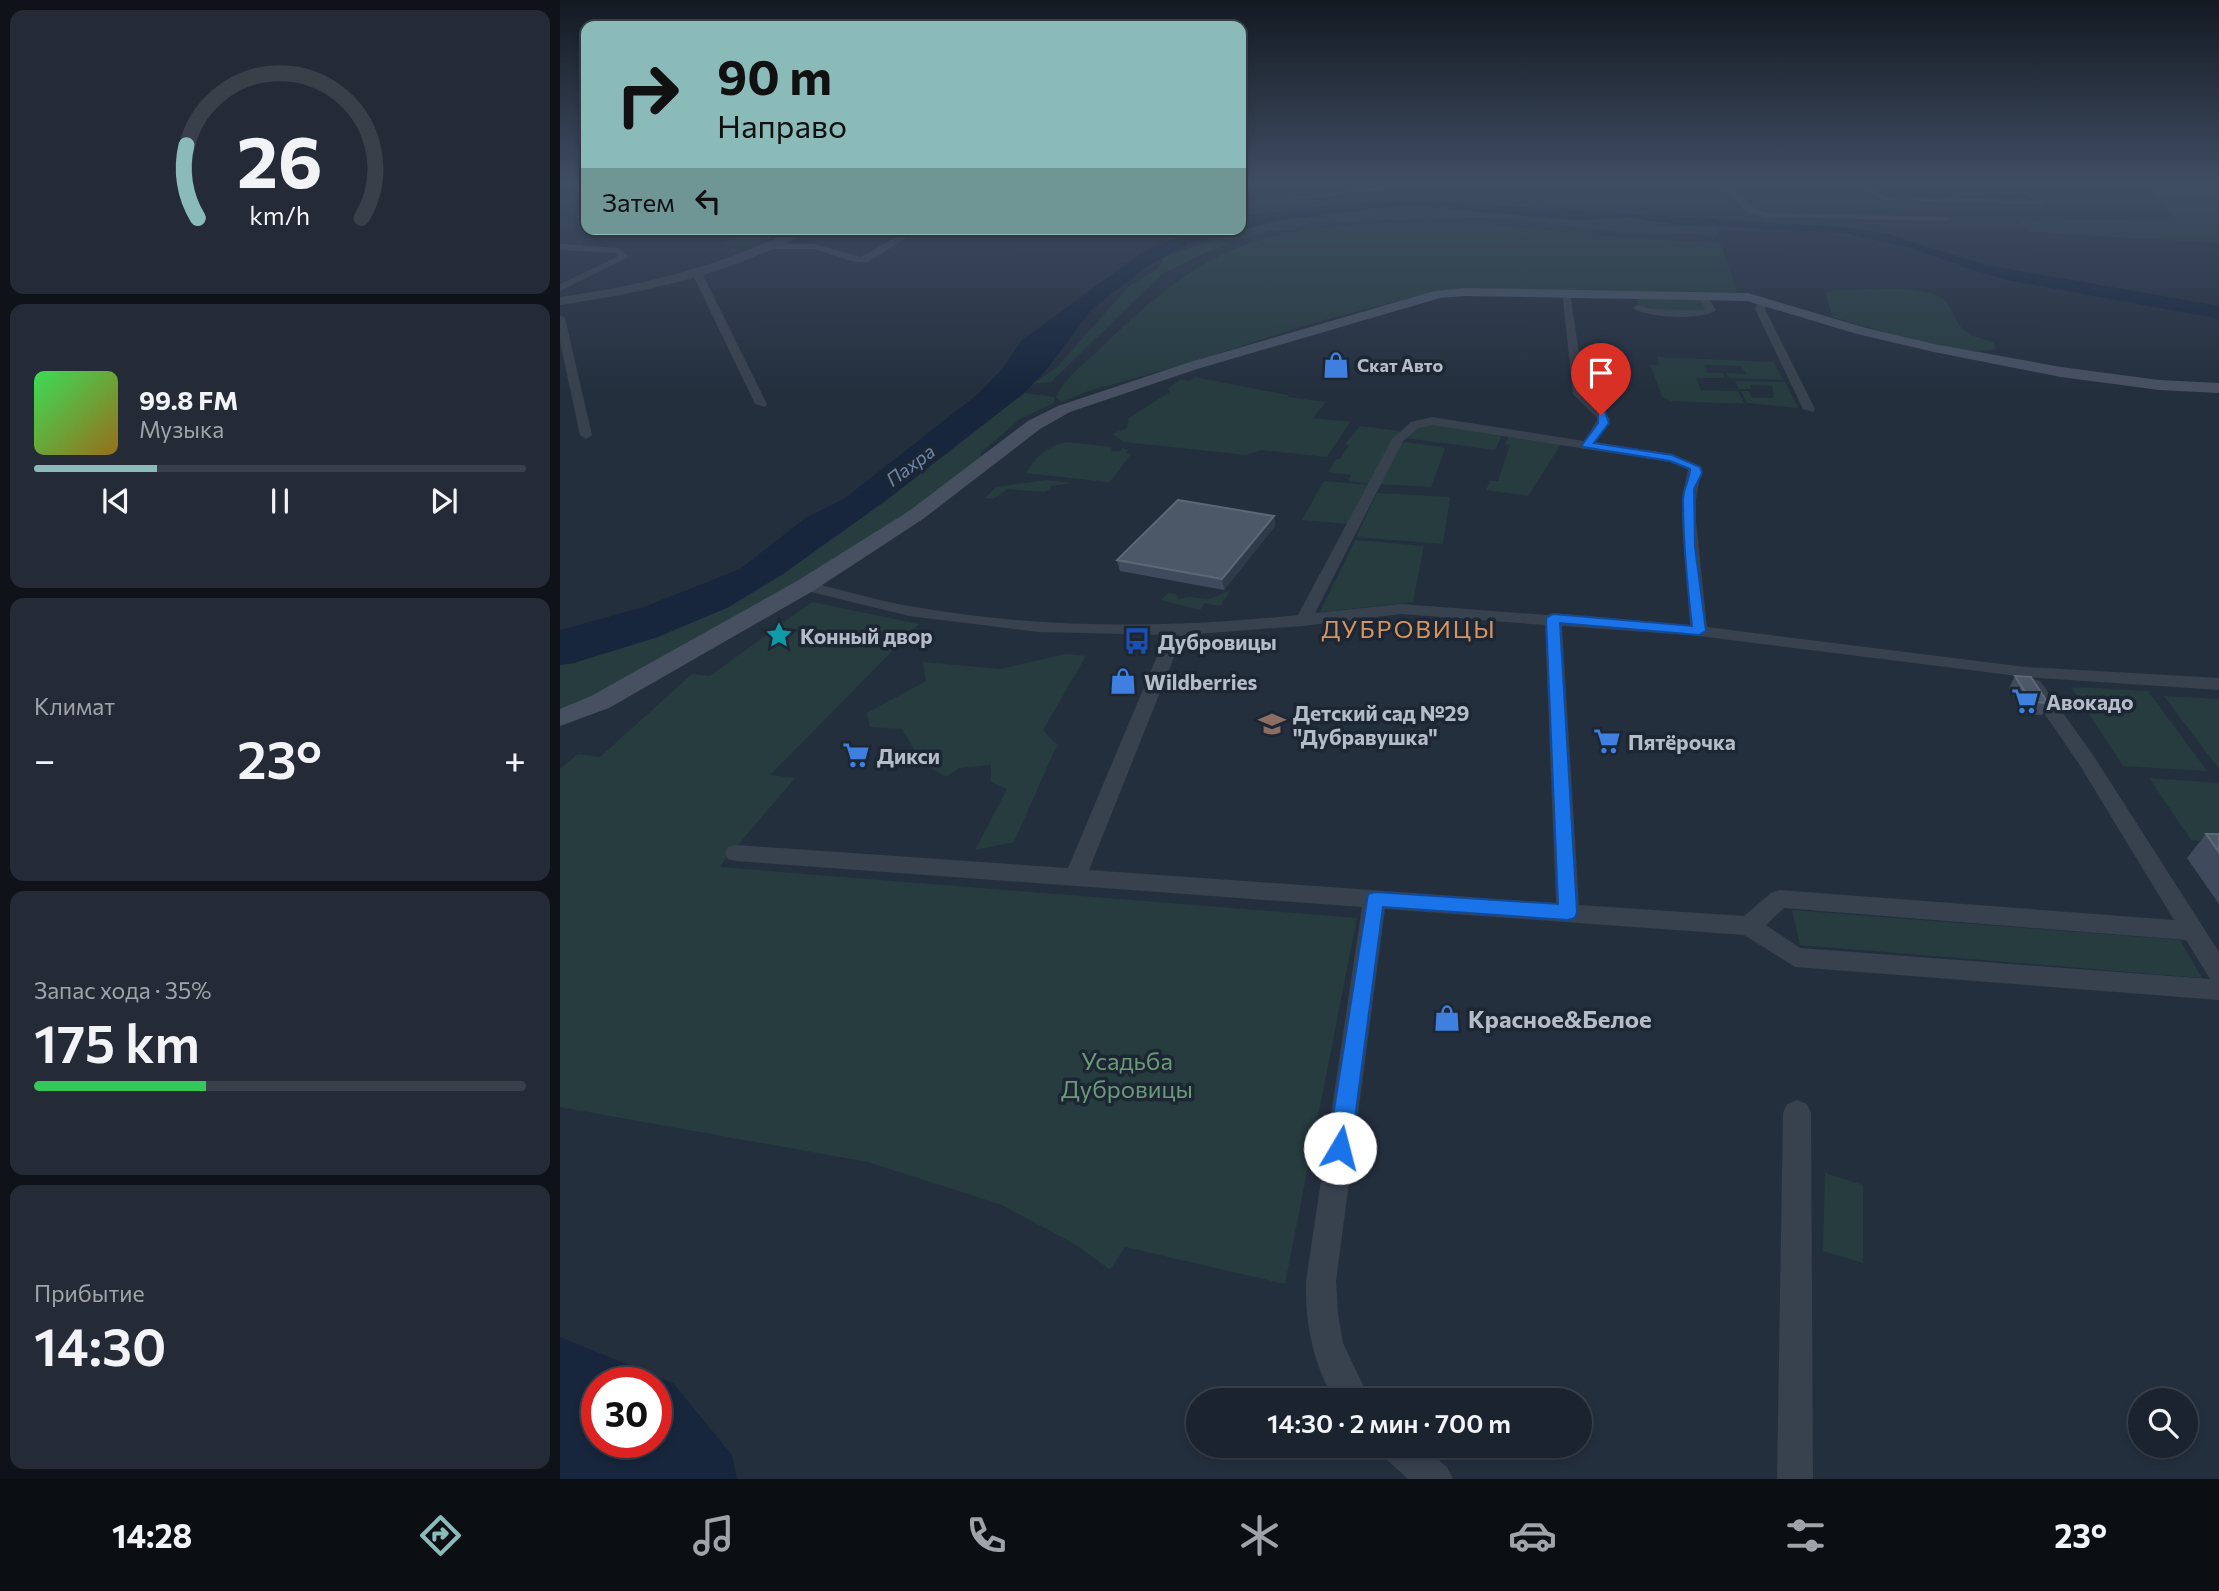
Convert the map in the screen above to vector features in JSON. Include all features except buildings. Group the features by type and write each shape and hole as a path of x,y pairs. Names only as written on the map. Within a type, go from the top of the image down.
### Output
{"main road":[{"path":"560,718 600,702 805,586 916,514 1034,425 1079,402 1439,294 1702,295 1762,300 1862,331 1934,348 2061,372 2159,385 2219,388"}],"street":[{"path":"560,288 625,257 620,252"},
{"path":"560,301 636,289 698,275 758,252"},
{"path":"836,252 858,261 869,259 880,252"},
{"path":"698,275 761,404"},
{"path":"1565,293 1579,394 1604,419 1604,423 1587,445"},
{"path":"1629,294 1639,312 1704,313 1711,310 1702,295"},
{"path":"1762,300 1760,309 1809,409"},
{"path":"560,318 586,435"},
{"path":"1303,621 1398,439 1415,425 1432,421 1672,458 1695,467 1696,473 1689,489 1689,547 1699,631"},
{"path":"805,586 897,608 983,622 1079,630 1176,631 1303,621 1358,612 1401,609 1553,618 1699,631 2026,672 2219,684"},
{"path":"1553,618 1568,912"},
{"path":"1075,878 1171,650 1176,631"},
{"path":"2026,672 2086,760 2219,972"},
{"path":"736,853 1749,926 1795,957 2219,990"},
{"path":"1345,1388 1334,1370 1321,1314 1321,1281 1375,899"},
{"path":"1749,926 1779,899 2193,931"},
{"path":"1795,1479 1797,1113"},
{"path":"1411,1458 1435,1479"}],"green space":[{"path":"1179,252 1207,252 1162,274 1051,382 1032,384 1056,368 1128,287 1157,269 1165,257"},
{"path":"1227,252 1723,252 1737,289 1736,292 1440,290 1302,326 1061,402 1056,397 1071,376 1131,320 1177,282"},
{"path":"1902,289 1928,292 1942,298 1963,329 1976,337 1994,342 1996,349 1981,351 1939,346 1833,317 1827,292"},
{"path":"1699,297 1709,311 1643,311 1635,298"},
{"path":"1657,357 1774,362 1783,380 1729,378 1726,373 1746,374 1741,366 1704,365 1708,373 1722,373 1725,378 1696,378 1701,390 1738,391 1745,404 1671,401 1662,397 1650,365 1659,365"},
{"path":"1195,377 1288,397 1326,402 1313,418 1350,422 1327,457 1261,450 1246,455 1124,442 1112,434 1127,428 1129,418 1170,392 1168,388 1181,379 1189,381"},
{"path":"1735,381 1785,382 1798,408 1747,403 1741,391 1749,391 1752,398 1774,398 1772,386 1750,385 1751,389 1739,389"},
{"path":"1024,393 1054,397 1054,403 1020,419 980,453 983,463 916,515 676,661 560,711 560,665 574,663 884,502"},
{"path":"1431,423 1502,435 1495,450 1405,438 1419,426"},
{"path":"1360,426 1400,431 1371,484 1348,481 1351,475 1328,472 1336,459 1340,459 1349,445 1345,444"},
{"path":"1509,436 1561,444 1528,496 1486,490 1490,481 1498,481 1510,445 1505,444"},
{"path":"1066,442 1112,447 1111,451 1120,451 1123,448 1128,450 1126,453 1131,454 1110,482 1026,473 1043,453"},
{"path":"1400,443 1445,449 1431,487 1379,484"},
{"path":"1046,480 1073,483 1052,486 1046,492 1008,489 993,499 985,498 996,487"},
{"path":"1324,481 1368,485 1348,524 1302,520"},
{"path":"1377,493 1450,497 1443,544 1356,537"},
{"path":"1355,540 1424,546 1413,602 1320,612"},
{"path":"1231,590 1220,606 1205,603 1200,610 1161,600 1168,593 1176,594 1178,599 1209,599"},
{"name":"Усадьба Дубровицы","path":"812,602 919,624 770,775 795,778 719,867 1357,918 1285,1284 1125,1247 1110,1270 1078,1246 1002,1205 868,1162 560,1107 560,769 578,754 600,757 692,674 710,676"},
{"path":"1066,654 1086,656 1043,730 1057,745 1014,842 975,850 1007,789 991,782 991,765 959,768 946,777 922,763 902,729 870,727 867,713 926,681 923,662 1000,669"},
{"path":"2071,687 2148,691 2207,771 2123,766"},
{"path":"2164,696 2219,699 2219,769"},
{"path":"2149,778 2219,783 2219,843 2191,840"},
{"path":"1792,910 2180,940 2202,978 1800,945"},
{"path":"1825,1173 1863,1185 1863,1263 1823,1251"}],"water":[{"path":"1142,252 1173,252 1148,266 1091,310 1048,368 1024,393 884,502 783,574 729,607 658,637 560,665 560,630 644,607 740,569 807,517 845,498 978,394 1003,368 1021,341"},
{"path":"1921,252 1944,252 2031,280 2219,310 2219,319 2006,280"},
{"path":"560,1337 634,1367 581,1367 581,1458 672,1458 672,1383 732,1455 737,1479 560,1479"}],"waterway":[{"name":"Пахра","path":"1965,263 1983,269 2219,311"}],"place":[{"name":"Скат Авто","path":"1336,365"},
{"name":"Конный двор","path":"779,635"},
{"name":"Дубровицы","path":"1137,641"},
{"name":"Wildberries","path":"1123,681"},
{"name":"Авокадо","path":"2025,701"},
{"name":"Детский сад №29 \"Дубравушка\"","path":"1272,724"},
{"name":"Пятёрочка","path":"1607,741"},
{"name":"Дикси","path":"856,755"},
{"name":"Красное&Белое","path":"1447,1018"}],"district":[{"name":"ДУБРОВИЦЫ","path":"1409,628"}],"route":[{"path":"1340,1148 1375,899 1568,912 1553,618 1699,631 1689,547 1689,489 1696,473 1695,467 1686,461 1672,458 1587,445 1604,423 1601,415"}]}
